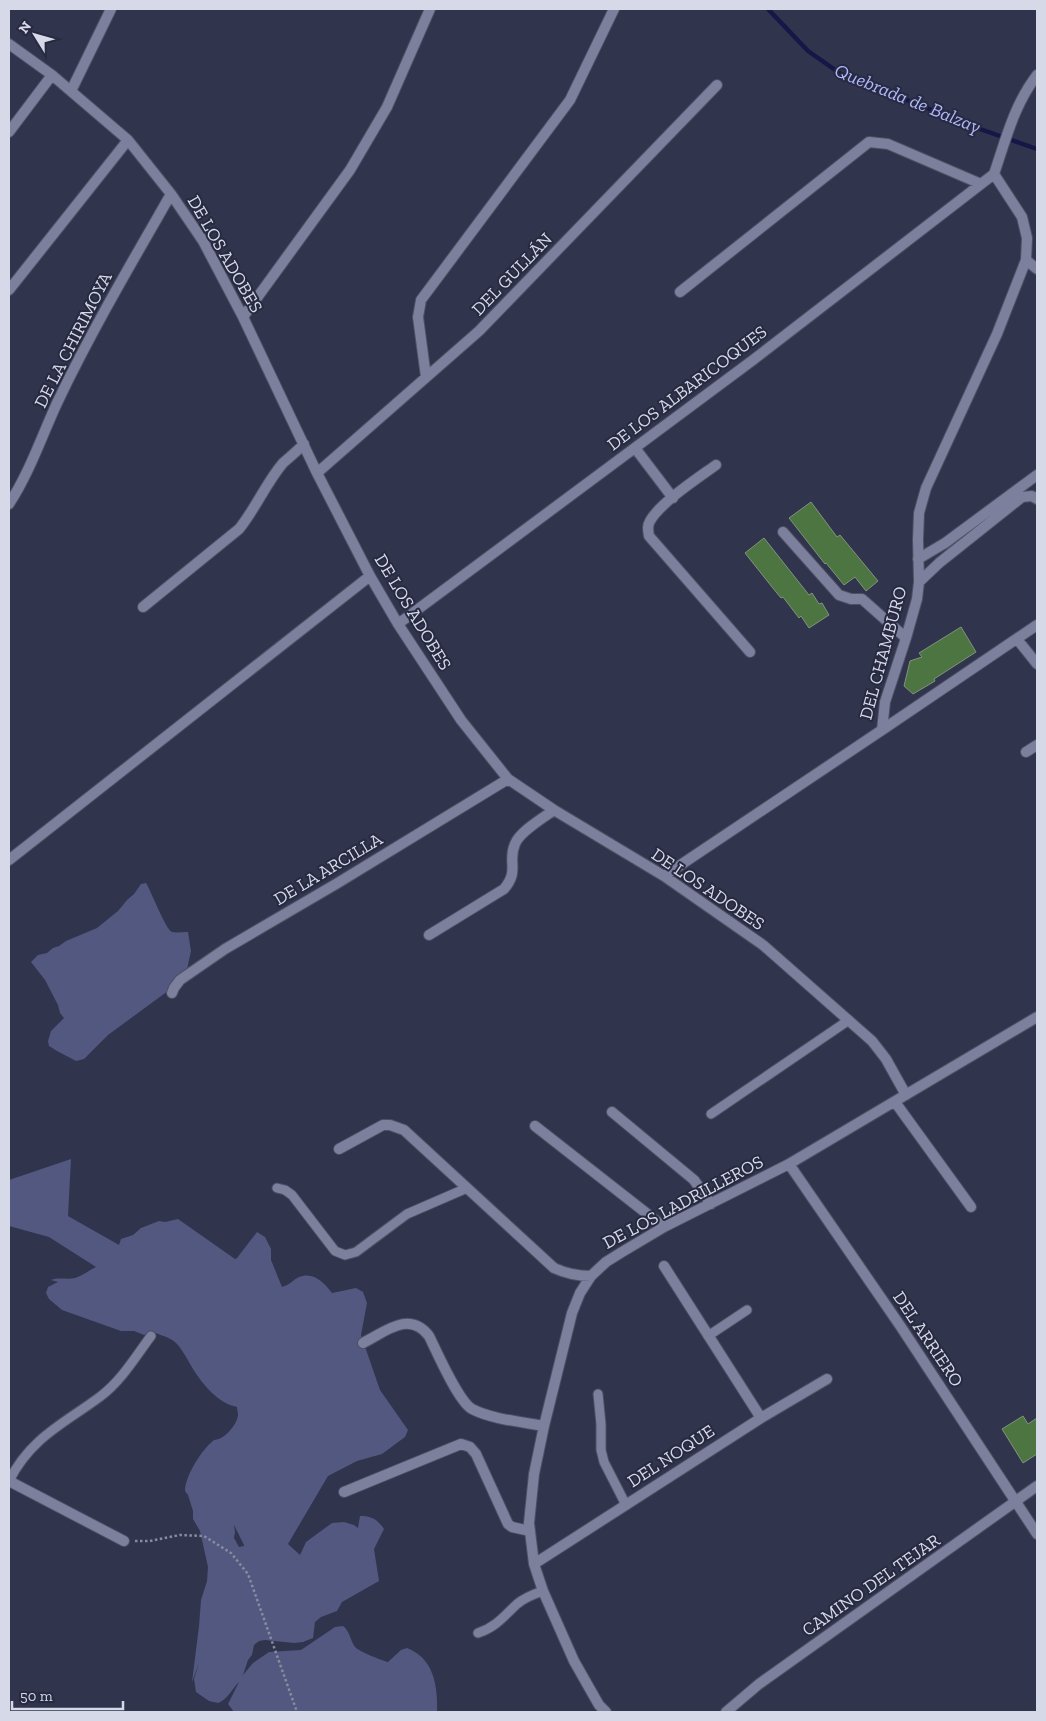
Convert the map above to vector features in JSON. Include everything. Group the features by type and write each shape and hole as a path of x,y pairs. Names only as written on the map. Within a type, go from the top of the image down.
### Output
{"street":[{"path":"71,91 111,9"},
{"path":"243,317 350,170 387,107 430,9"},
{"path":"426,377 418,317 421,300 570,100 614,9"},
{"name":"DE LOS ADOBES","path":"9,44 52,75 128,140 171,194 203,241 243,317 317,472 370,576 398,624 461,720 508,778 554,810 664,876 763,945 872,1041 886,1059 906,1095"},
{"path":"994,174 1016,109 1026,89 1037,74"},
{"path":"9,132 52,75"},
{"name":"DEL GULLÁN","path":"317,472 479,331 718,85"},
{"path":"9,290 128,140"},
{"path":"680,292 869,142 888,144 981,184"},
{"name":"DE LOS ALBARICOQUES","path":"398,624 753,360 994,174"},
{"name":"DEL CHAMBURO","path":"664,876 882,730 885,702 906,638 916,599 919,582 919,513 926,488 996,334 1026,260 1027,238 1022,217 994,174"},
{"name":"DE LA CHIRIMOYA","path":"9,504 28,470 58,401 96,326 171,194"},
{"path":"1026,260 1037,269"},
{"path":"143,608 239,529 283,464 304,444"},
{"path":"635,448 673,498"},
{"path":"716,465 673,498 649,522 647,529 649,536 750,652"},
{"path":"918,559 945,543 1037,475"},
{"path":"919,582 939,563 1022,497 1027,495 1037,499"},
{"path":"783,532 839,595 851,599 862,599 906,638"},
{"path":"9,860 370,576"},
{"path":"882,730 1037,625"},
{"path":"1017,639 1037,664"},
{"path":"1026,752 1037,744"},
{"name":"DE LA ARCILLA","path":"172,993 180,980 224,949 336,884 508,778"},
{"path":"429,935 504,889 513,874 515,842 521,835 554,810"},
{"name":"DE LOS LADRILLEROS","path":"606,1712 599,1705 574,1661 543,1591 534,1564 529,1523 534,1474 544,1426 572,1313 580,1293 591,1276 606,1262 664,1227 789,1164 1037,1017"},
{"path":"895,1102 971,1206"},
{"path":"612,1112 694,1180 711,1204"},
{"path":"340,1150 383,1125 404,1130 554,1268 566,1274 591,1276"},
{"path":"535,1126 664,1227"},
{"name":"DEL ARRIERO","path":"789,1164 901,1327 1037,1534"},
{"path":"664,1266 761,1418"},
{"path":"363,1343 402,1323 412,1323 423,1328 461,1399 471,1408 486,1414 544,1426"},
{"name":"DEL NOQUE","path":"534,1564 761,1418 827,1379"},
{"path":"344,1492 461,1444 470,1447 476,1454 508,1524 530,1532"},
{"path":"9,1481 124,1541"},
{"name":"CAMINO DEL TEJAR","path":"726,1712 759,1684 1037,1486"}],"lane":[{"path":"711,1114 850,1020"},
{"path":"277,1188 285,1190 292,1196 335,1251 345,1255 356,1252 407,1214 467,1188"},
{"path":"708,1336 748,1310"},
{"path":"9,1481 14,1471 40,1439 102,1395 121,1376 151,1336"},
{"path":"598,1394 601,1450 604,1462 626,1505"},
{"path":"478,1633 495,1626 518,1603 527,1597 543,1591"}],"path":[{"path":"124,1541 150,1541 180,1535 204,1536 231,1553 248,1574 297,1712"}],"shaded area":[{"path":"146,883 169,930 172,932 188,932 191,951 186,974 168,991 108,1035 84,1059 76,1061 49,1046 48,1041 51,1031 64,1018 45,980 31,962 38,955 47,953 66,941 97,928 118,911 141,884"},
{"path":"71,1159 68,1216 119,1245 121,1239 133,1235 141,1228 159,1221 165,1222 178,1219 235,1259 257,1232 265,1237 271,1249 271,1260 282,1287 299,1277 309,1276 318,1279 332,1293 356,1288 363,1292 367,1303 361,1335 380,1390 408,1430 405,1437 382,1454 357,1461 328,1476 288,1544 300,1555 306,1542 332,1523 344,1522 358,1528 360,1516 371,1517 384,1529 374,1549 379,1581 342,1602 337,1611 321,1617 315,1622 313,1638 294,1643 259,1641 254,1645 252,1655 248,1660 243,1675 253,1663 269,1652 301,1650 335,1627 343,1626 355,1647 376,1658 388,1662 401,1650 407,1648 423,1659 429,1666 435,1683 437,1712 234,1712 228,1704 239,1682 227,1697 218,1703 209,1701 196,1692 194,1679 199,1663 192,1682 201,1600 207,1581 208,1567 200,1531 193,1519 193,1511 185,1491 191,1471 204,1450 214,1440 226,1435 233,1427 238,1415 237,1407 224,1402 206,1387 179,1346 170,1339 152,1331 144,1335 134,1331 121,1331 62,1310 49,1299 46,1293 48,1287 58,1282 51,1280 75,1278 96,1267 49,1237 9,1226 9,1180","holes":["234,1525 244,1545 239,1547 234,1538"]}],"building":[{"path":"811,502 837,537 840,535 878,581 866,591 855,577 844,585 789,518"},
{"path":"764,538 809,595 812,593 819,604 822,603 829,615 809,628 801,616 799,618 783,597 781,598 745,553"},
{"path":"961,627 976,652 913,694 904,686 910,661 922,657 919,653"},
{"path":"1023,1416 1028,1424 1037,1418 1037,1454 1023,1463 1002,1429"}],"waterway":[{"name":"Quebrada de Balzay","path":"768,9 808,51 841,74 980,129 1037,149"}]}
